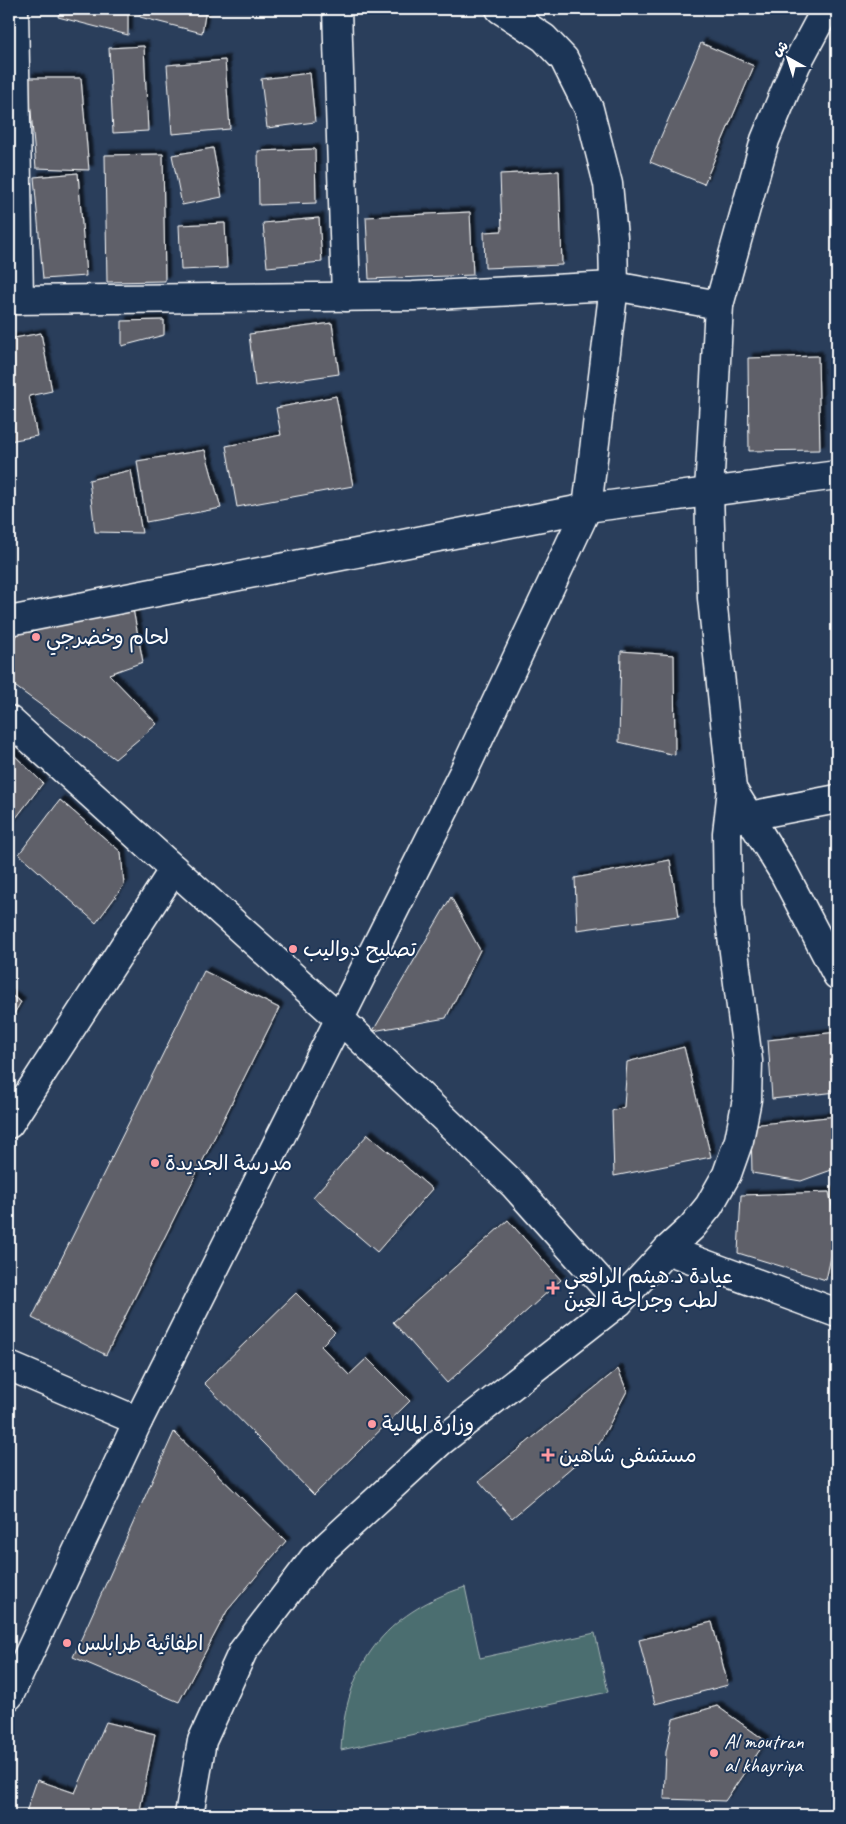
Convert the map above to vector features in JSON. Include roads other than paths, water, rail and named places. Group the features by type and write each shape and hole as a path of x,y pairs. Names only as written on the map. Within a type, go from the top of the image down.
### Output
{"street":[{"path":"14,9 14,300 413,296 614,286 718,305"},
{"path":"337,9 346,297"},
{"path":"9,1696 138,1421 341,1020 463,773 587,508 614,286 614,237 608,184 589,109 564,58 544,38 500,9"},
{"path":"189,1815 202,1740 243,1650 314,1558 440,1442 619,1302 667,1250 692,1227 709,1206 727,1174 739,1140 747,1099 748,1061 728,905 726,833 732,789 712,598 709,492 718,305 765,140 796,64 826,9"},
{"path":"9,621 587,508 837,475"},
{"path":"9,720 341,1020 513,1184 619,1302"},
{"path":"732,789 784,873 837,975"},
{"path":"749,816 837,799"},
{"path":"9,1124 18,1090 174,869"},
{"path":"667,1250 837,1313"},
{"path":"9,1366 138,1421"}],"place":[{"name":"لحام وخضرجي","path":"36,637"},
{"name":"تصليح دواليب","path":"293,949"},
{"name":"مدرسة الجديدة","path":"155,1163"},
{"name":"عيادة د.هيثم الرافعي لطب وجراحة العين","path":"553,1288"},
{"name":"وزارة المالية","path":"372,1424"},
{"name":"مستشفى شاهين","path":"548,1455"},
{"name":"اطفائية طرابلس","path":"67,1643"},
{"name":"Al moutran al khayriya","path":"714,1753"}]}
